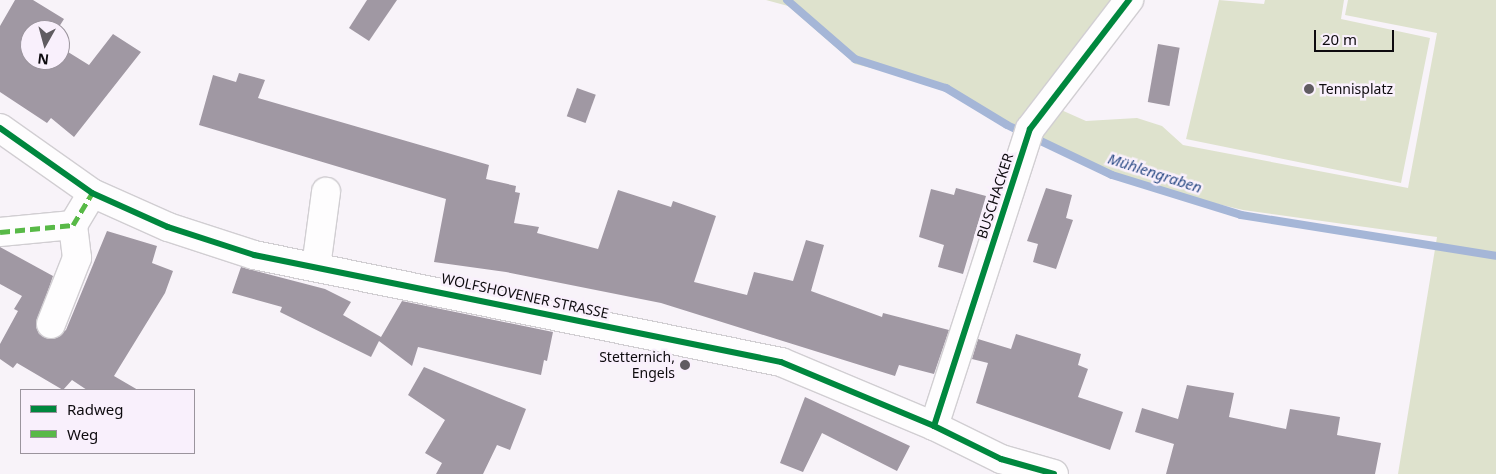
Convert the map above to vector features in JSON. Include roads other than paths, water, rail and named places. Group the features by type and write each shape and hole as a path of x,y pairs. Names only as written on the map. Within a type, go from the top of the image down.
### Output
{"street":[{"name":"BUSCHACKER","path":"934,426 1028,136 1129,0"},
{"name":"WOLFSHOVENER STRASSE","path":"0,128 92,193 168,227 254,255 781,362 934,426 998,467 1054,474"},
{"path":"316,267 326,192"},
{"path":"51,324 77,258 73,224 92,193"},
{"path":"0,232 73,224"}],"waterway":[{"name":"Mühlengraben","path":"787,0 855,59 946,88 1007,125 1112,175 1241,215 1496,256"}],"place":[{"name":"Tennisplatz","path":"1309,89"},
{"name":"Stetternich, Engels","path":"685,365"}]}
